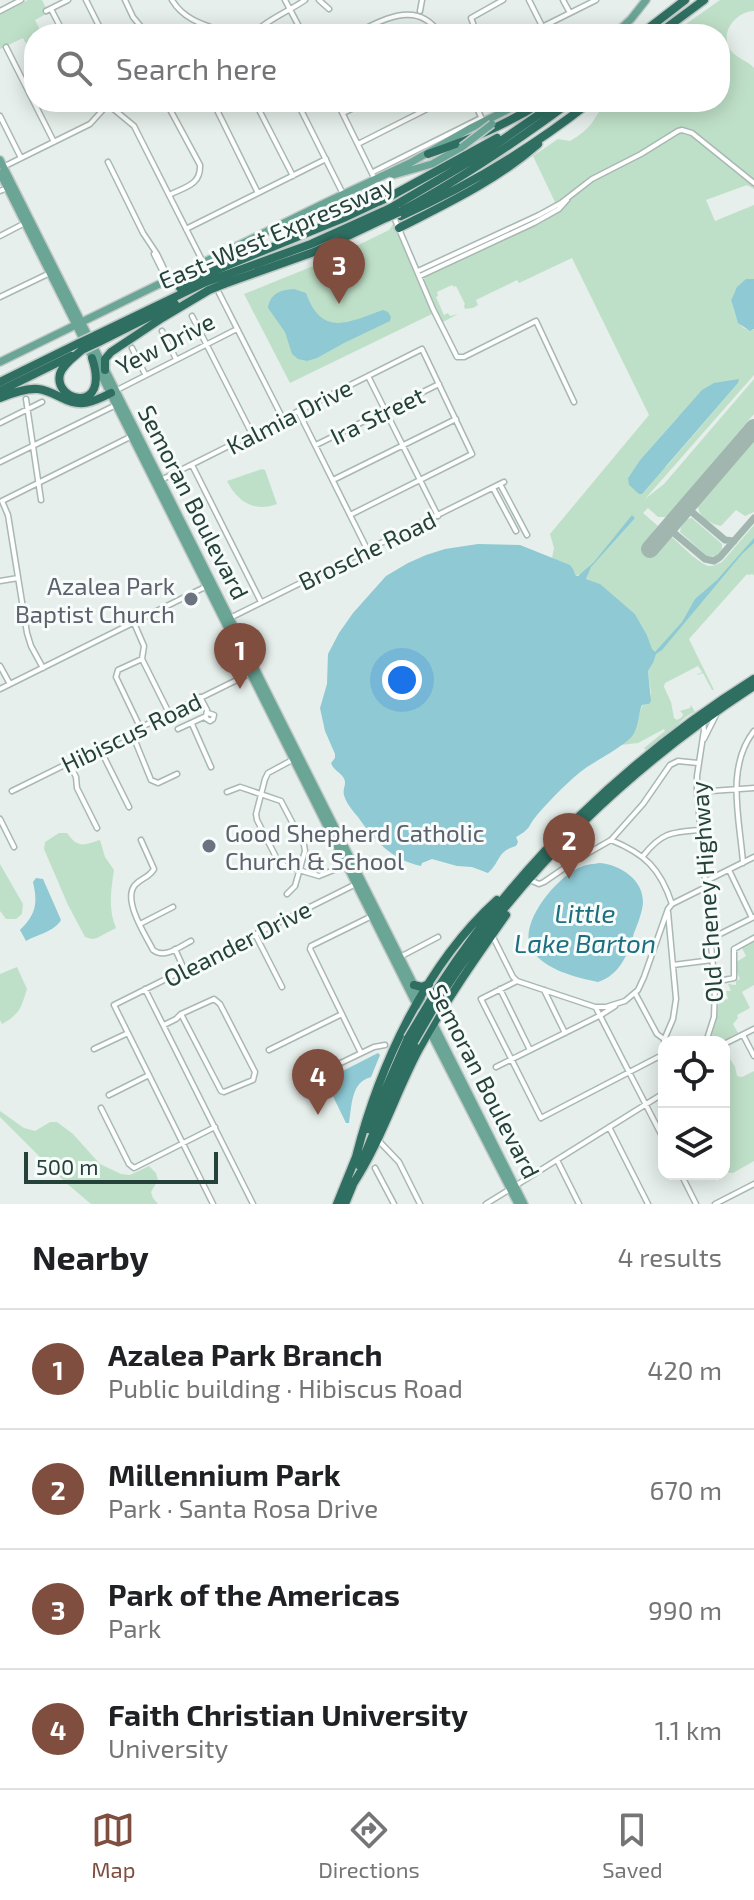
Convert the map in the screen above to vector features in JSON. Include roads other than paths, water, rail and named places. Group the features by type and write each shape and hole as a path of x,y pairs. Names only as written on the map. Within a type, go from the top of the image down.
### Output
{"highway":[{"path":"654,24 685,0"},
{"path":"672,24 705,0"},
{"path":"677,24 705,0"},
{"path":"428,154 488,133 526,112"},
{"name":"East-West Expressway","path":"398,211 543,112"},
{"name":"East-West Expressway","path":"0,391 146,310 158,299 387,216 432,194 556,112"},
{"path":"399,228 472,191 529,152 577,112"},
{"path":"105,370 105,359 111,352 162,318 206,283 391,196 533,119"},
{"path":"398,211 474,180 564,122"},
{"name":"East-West Expressway","path":"220,277 314,252 377,223 381,225 387,216"},
{"name":"East-West Expressway","path":"97,338 178,303 206,283"},
{"path":"80,347 61,374 61,384 68,394 83,397 95,388 97,377 92,358"},
{"name":"East-West Expressway","path":"0,382 80,347"},
{"path":"0,398 21,390 37,389 85,404 113,392"},
{"path":"405,1026 425,1014 438,987 620,779 705,720 754,679"},
{"path":"339,1204 369,1160 438,987 513,887 565,831 612,790 754,686"},
{"path":"353,1184 438,987 492,934 562,843"},
{"path":"414,985 438,987"},
{"path":"405,1026 444,1005 438,987"},
{"path":"405,1026 414,1042"},
{"path":"414,1042 436,1043"},
{"path":"339,1204 387,1083 414,1042"}],"main road":[{"path":"626,24 646,0"},
{"path":"0,362 374,176 428,154 504,112"},
{"path":"374,176 432,164 462,147 485,121"},
{"name":"Semoran Boulevard","path":"6,180 50,273 105,370 116,405 158,481"},
{"name":"Semoran Boulevard","path":"6,180 245,660 262,682 347,865 359,882 372,916 476,1108 518,1204"},
{"name":"Semoran Boulevard","path":"210,585 230,618 296,758 414,985 436,1043 473,1117 524,1204"},
{"path":"464,1098 476,1108"},
{"path":"473,1117 479,1121 491,1145 496,1148"}],"street":[{"path":"0,11 21,0"},
{"path":"57,24 48,10 68,0"},
{"path":"86,0 98,24"},
{"path":"125,0 139,24"},
{"path":"172,0 184,15 201,24"},
{"path":"285,0 297,24"},
{"path":"265,24 305,0"},
{"path":"319,0 329,9"},
{"path":"420,11 422,0"},
{"path":"473,24 471,18 503,0"},
{"path":"529,0 541,24"},
{"path":"563,0 570,13"},
{"path":"548,24 596,0"},
{"path":"374,24 395,13 412,10 420,11 434,24"},
{"path":"6,47 24,83"},
{"path":"39,112 54,142"},
{"path":"6,180 21,158 90,124 100,112"},
{"path":"118,112 134,126 283,419"},
{"path":"169,195 196,182 200,170 171,112"},
{"path":"218,112 258,193"},
{"path":"260,112 293,176"},
{"path":"302,112 343,194"},
{"path":"357,144 420,112"},
{"path":"374,176 485,121 480,112"},
{"path":"343,113 457,357 464,357 536,321 574,402"},
{"path":"0,116 21,158"},
{"path":"419,273 540,217 603,172 682,130 692,133 754,183"},
{"path":"186,229 326,159"},
{"path":"108,162 168,280"},
{"path":"0,236 25,223"},
{"path":"0,297 50,273"},
{"path":"192,316 252,434"},
{"name":"Yew Drive","path":"113,392 237,329"},
{"path":"162,331 176,359"},
{"path":"132,348 145,374"},
{"name":"Kalmia Drive","path":"158,481 422,349 439,384"},
{"path":"368,376 438,516"},
{"path":"350,515 472,454 439,384"},
{"name":"Ira Street","path":"315,446 439,384"},
{"path":"26,399 41,500"},
{"path":"0,423 42,402"},
{"path":"0,462 116,405"},
{"path":"298,411 367,549"},
{"path":"333,480 456,419"},
{"path":"43,668 27,633 8,515 1,501 132,436"},
{"path":"192,465 261,602"},
{"name":"Brosche Road","path":"230,618 502,483 517,514"},
{"path":"493,488 516,531"},
{"path":"509,518 517,514 527,535"},
{"path":"0,581 18,578"},
{"path":"0,689 210,585"},
{"path":"134,623 144,646 142,659 169,713"},
{"path":"140,727 116,677 118,670 142,659"},
{"path":"0,666 10,684"},
{"name":"Hibiscus Road","path":"12,791 253,671"},
{"path":"178,729 206,715 200,697"},
{"name":"Old Cheney Highway","path":"703,741 705,720"},
{"name":"Old Cheney Highway","path":"705,720 697,792 714,982 714,1017 708,1036"},
{"path":"192,724 211,767"},
{"path":"687,733 696,730 703,735"},
{"path":"131,731 151,780 158,783 177,774"},
{"path":"743,863 737,767 745,742 754,731"},
{"path":"99,747 129,807"},
{"path":"296,758 268,773 256,809 257,820 277,859 285,866 319,876 347,865"},
{"path":"532,881 539,884 544,882 611,840 643,804 670,765 678,761 698,763"},
{"path":"69,763 76,777 77,788 97,828"},
{"path":"227,792 240,787 281,801 305,851 295,886 287,894"},
{"path":"697,792 754,788"},
{"path":"0,819 14,847"},
{"path":"643,856 653,843 667,834 700,830"},
{"path":"141,840 154,869 133,888 131,904 140,924 156,954 165,954 191,941"},
{"path":"611,840 643,856 658,873 672,904"},
{"path":"496,1067 601,1015 635,993 672,904 754,857"},
{"path":"710,939 753,917 729,870"},
{"name":"Oleander Drive","path":"128,1033 114,1005 359,882"},
{"path":"140,924 173,907"},
{"path":"668,909 676,999 668,1036"},
{"path":"361,1053 310,949 372,916"},
{"path":"255,934 282,987"},
{"path":"492,934 517,981 595,1007 617,1005"},
{"path":"400,957 438,937"},
{"path":"714,982 734,978 732,951 754,938"},
{"path":"175,949 184,969"},
{"path":"673,965 712,960"},
{"path":"517,981 481,999 541,1118 658,1057"},
{"path":"145,989 253,1204"},
{"path":"500,989 530,1050"},
{"path":"544,990 565,1033"},
{"path":"635,993 660,1036"},
{"path":"163,1024 181,1014 210,1000 217,1001 255,1072 253,1080 221,1091 181,1014"},
{"path":"595,1007 658,1129"},
{"path":"269,1050 342,1014"},
{"path":"730,1041 754,1029"},
{"path":"94,1049 128,1033 213,1204"},
{"path":"743,1035 754,1056"},
{"path":"299,1083 385,1045"},
{"path":"109,1095 149,1075"},
{"path":"486,1204 658,1096"},
{"path":"101,1108 129,1164 134,1168 215,1127"},
{"path":"609,1127 648,1204"},
{"path":"378,1140 399,1162 420,1204"},
{"path":"557,1160 579,1204"},
{"path":"375,1168 394,1204"},
{"path":"684,1180 696,1204"},
{"path":"715,1204 754,1184"}],"water":[{"path":"746,279 754,279 754,329 750,331 738,323 731,300 737,287"},
{"path":"294,289 306,293 320,316 328,321 348,322 383,310 388,312 390,321 317,358 307,361 298,359 292,354 285,332 268,308 277,293"},
{"path":"739,379 642,494 629,485 628,478 640,460 702,390 714,383"},
{"path":"632,515 635,518 591,567 586,579 600,584 635,614 655,652 682,622 695,599 717,580 754,538 754,543 656,654 648,671 651,701 642,705 633,735 567,783 527,829 516,837 516,846 502,854 488,873 432,859 421,866 393,854 371,834 346,801 344,779 331,763 335,754 320,708 327,684 328,654 353,613 386,576 408,563 445,549 478,544 520,545 570,565 578,576 594,562"},
{"name":"Little Lake Barton","path":"600,863 615,867 635,880 643,902 622,963 606,979 598,982 553,968 532,950 529,940 534,915 551,890 572,872"},
{"path":"36,878 43,879 61,920 50,930 26,941 20,930 34,908 33,882"},
{"path":"378,1053 380,1055 371,1077 356,1089 349,1123 346,1123 325,1080"}],"place":[{"name":"Park of the Americas","path":"339,304"},
{"name":"Azalea Park Baptist Church","path":"191,599"},
{"name":"Azalea Park Branch","path":"240,689"},
{"name":"Good Shepherd Catholic Church & School","path":"209,846"},
{"name":"Millennium Park","path":"569,879"},
{"name":"Faith Christian University","path":"318,1115"}]}
